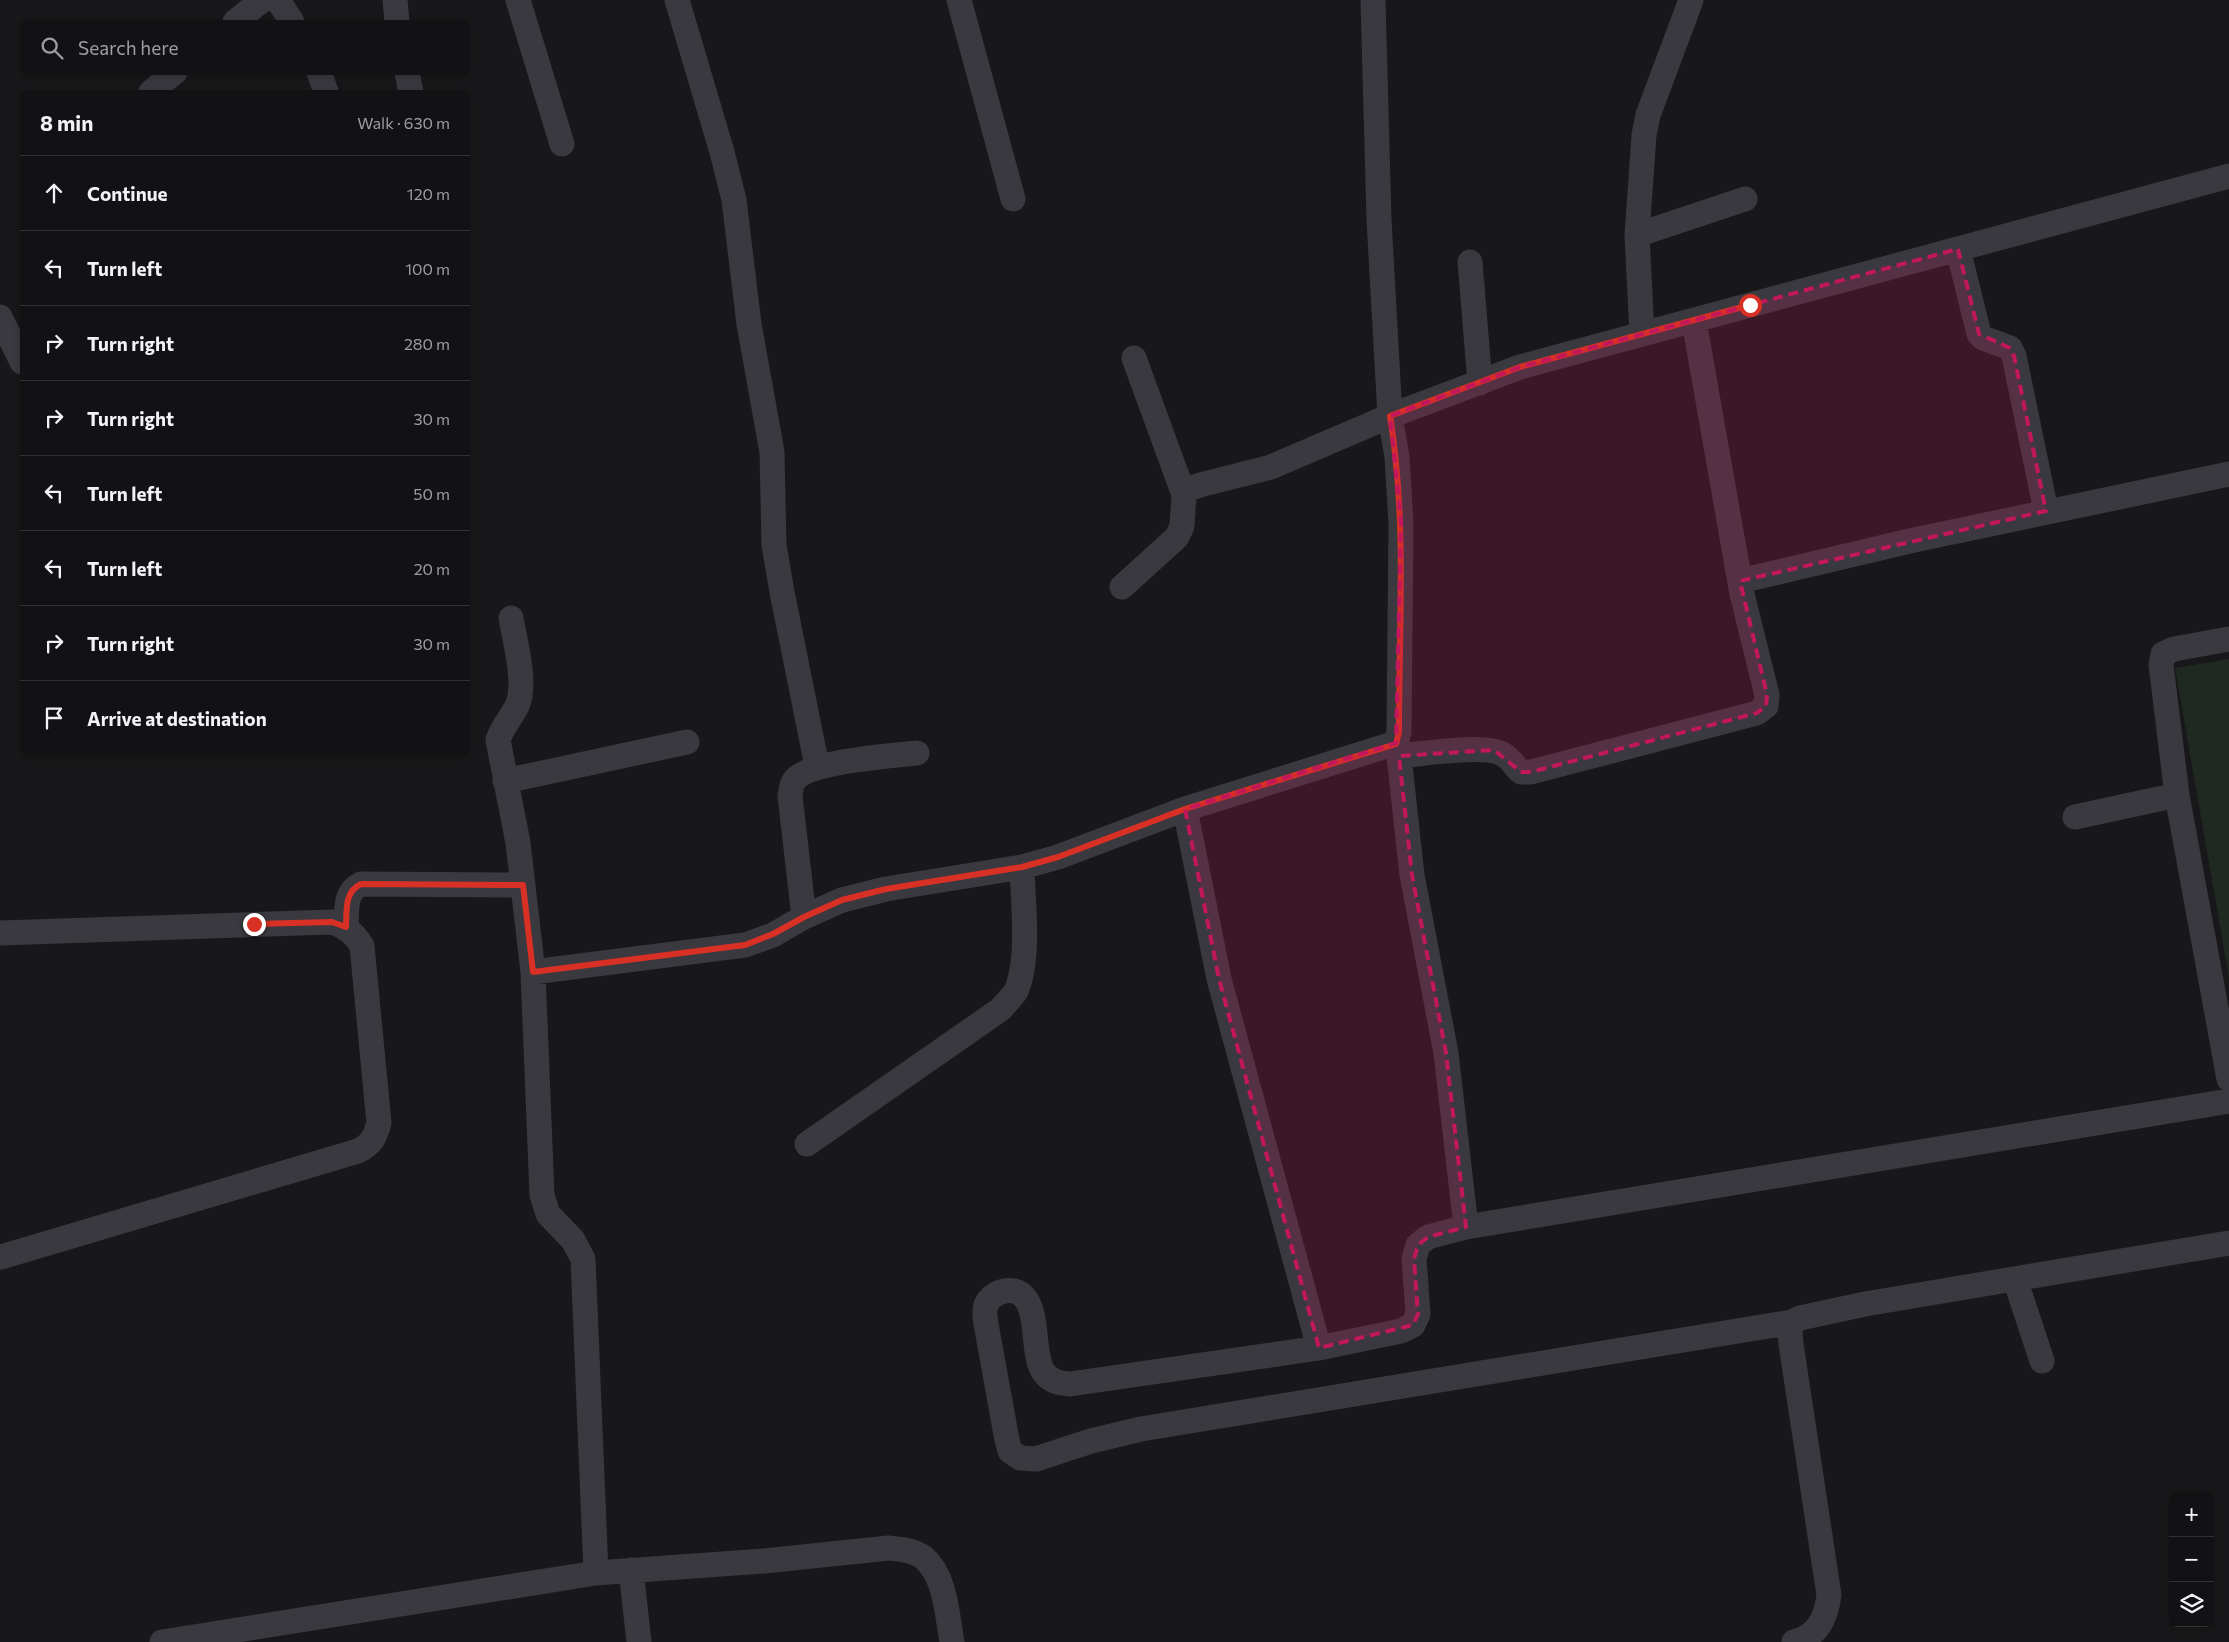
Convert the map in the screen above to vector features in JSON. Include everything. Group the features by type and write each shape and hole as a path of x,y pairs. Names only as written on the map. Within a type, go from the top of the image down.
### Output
{"street":[{"path":"237,20 262,0"},
{"path":"278,0 291,20"},
{"path":"396,0 397,20"},
{"path":"518,0 562,144"},
{"path":"677,0 722,152 734,200 749,324 772,452 774,545 818,766"},
{"path":"959,0 1013,199"},
{"path":"1373,0 1379,220 1390,416 1397,457 1401,523 1398,750 1412,875 1446,1053 1466,1227"},
{"path":"1642,334 1637,235 1644,136 1648,115 1692,0"},
{"path":"153,90 171,75"},
{"path":"320,75 325,90"},
{"path":"408,75 411,90"},
{"path":"1184,495 1189,489 1200,485 1270,467 1390,416 1520,367 2229,176"},
{"path":"1637,235 1745,199"},
{"path":"1958,249 1979,334 1983,338 2010,348 2014,356 2046,511"},
{"path":"1470,262 1480,383"},
{"path":"0,317 20,358"},
{"path":"533,972 745,945 773,934 804,917 842,900 886,889 1022,867 1058,857 1185,809 1398,750 1494,750 1505,755 1515,767 1526,773 1757,713 1766,706 1767,695 1740,581 1694,320"},
{"path":"1122,587 1177,537 1182,526 1184,495 1134,358"},
{"path":"1740,581 2046,511 2229,474"},
{"path":"511,618 521,680 521,694 517,706 498,740 518,843 533,972 542,1195 548,1214 572,1240 583,1259 596,1573"},
{"path":"2229,639 2174,649 2164,654 2161,678 2177,795 2229,1079"},
{"path":"505,780 687,742"},
{"path":"804,917 790,796 793,782 801,774 818,766 917,753"},
{"path":"2075,817 2177,795"},
{"path":"1185,809 1219,979 1319,1348"},
{"path":"807,1144 1001,1008 1015,992 1021,974 1024,940 1022,867"},
{"path":"346,927 348,896 352,889 361,884 523,885"},
{"path":"0,933 332,922 346,927 362,946 379,1123 375,1138 370,1145 358,1151 1,1257"},
{"path":"2229,1101 1466,1227 1428,1237 1418,1245 1414,1259 1418,1314 1413,1325 1401,1331 1319,1348 1070,1384 1056,1382 1044,1374 1031,1312 1025,1297 1016,1291 1004,1291 990,1297 985,1307 986,1324 1010,1450 1020,1458 1036,1459 1091,1441 1141,1429 1792,1322 1800,1318 1865,1304 2229,1243"},
{"path":"2015,1279 2042,1361"},
{"path":"1792,1322 1790,1330 1791,1344 1829,1595 1827,1611 1820,1626 1800,1641"},
{"path":"162,1642 596,1573 764,1561 889,1548 906,1550 922,1557 934,1570 943,1592 952,1642"},
{"path":"631,1570 639,1642"}],"highlighted area":[{"path":"1958,249 1979,334 2010,348 2014,356 2046,511 1740,581 1767,695 1766,706 1757,713 1531,772 1521,772 1494,750 1399,756 1412,875 1446,1053 1466,1227 1428,1237 1418,1245 1414,1259 1418,1314 1413,1325 1319,1348 1219,979 1185,809 1396,743 1401,523 1390,416 1520,367"}],"shaded area":[{"path":"2229,659 2229,978 2175,668"}],"route":[{"path":"254,924 332,922 346,927 348,896 352,889 361,884 523,885 533,972 745,945 773,934 804,917 842,900 886,889 1022,867 1058,857 1185,809 1396,744 1399,732 1401,523 1397,457 1390,416 1520,367 1750,305"}]}
